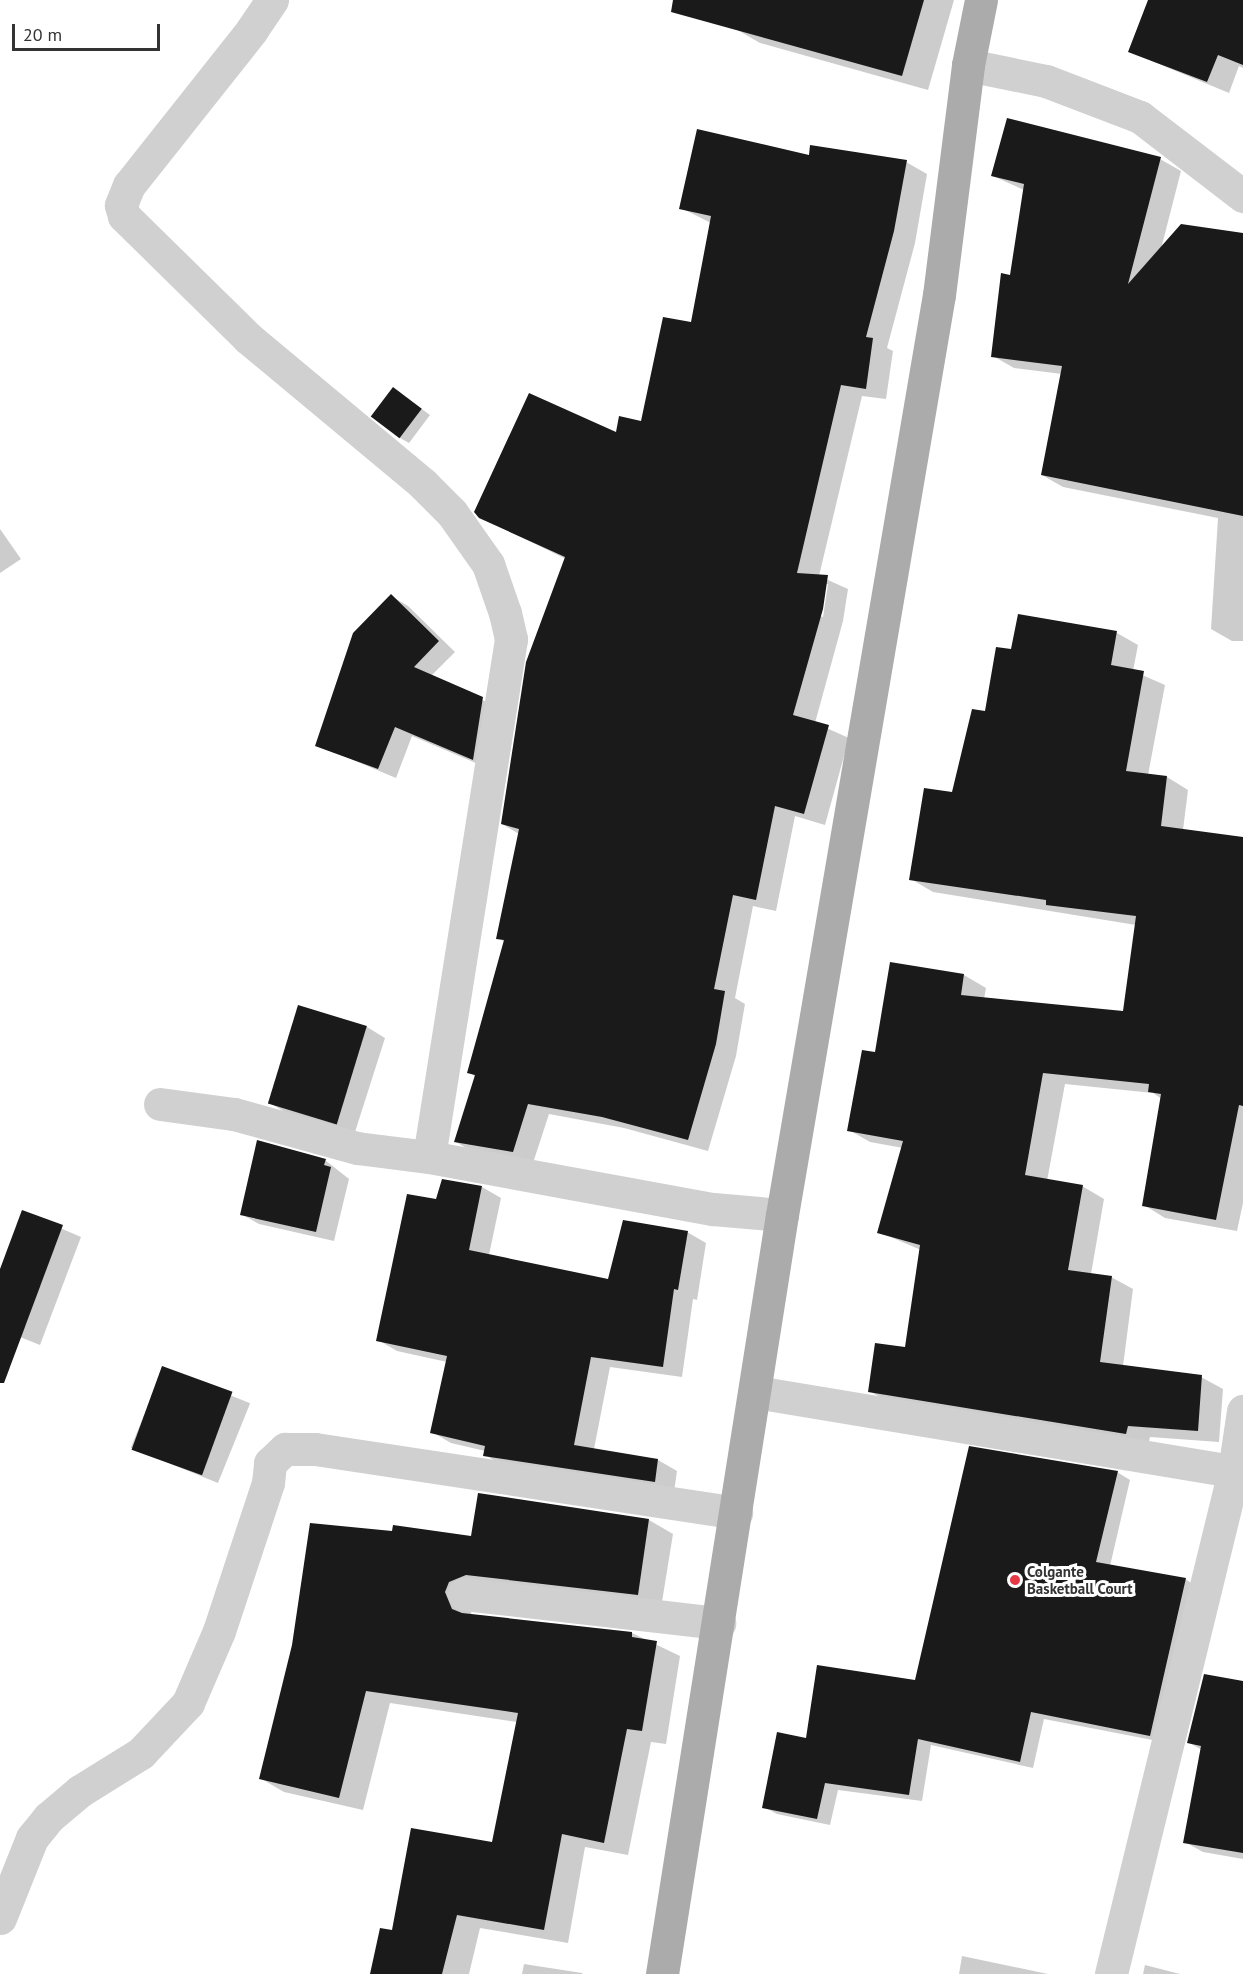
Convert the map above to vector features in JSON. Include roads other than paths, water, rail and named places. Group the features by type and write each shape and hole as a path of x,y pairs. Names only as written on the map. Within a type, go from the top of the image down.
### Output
{"main road":[{"path":"662,1974 782,1215 939,295 968,65 981,0"}],"street":[{"path":"272,0 252,30 129,185 121,205 124,216 248,338 423,484 452,513 488,564 505,613 511,639 429,1157"},
{"path":"968,65 1046,81 1140,117 1243,196"},
{"path":"160,1104 234,1114 357,1148 429,1157 702,1207 782,1215"},
{"path":"755,1392 1234,1471"},
{"path":"1110,1974 1234,1471 1243,1411"},
{"path":"0,1918 32,1838 48,1818 80,1791 141,1753 188,1704 219,1631 268,1483 270,1464 285,1449 315,1449 736,1513"},
{"path":"464,1594 718,1623"}],"place":[{"name":"Colgante Basketball Court","path":"1015,1580"}]}
